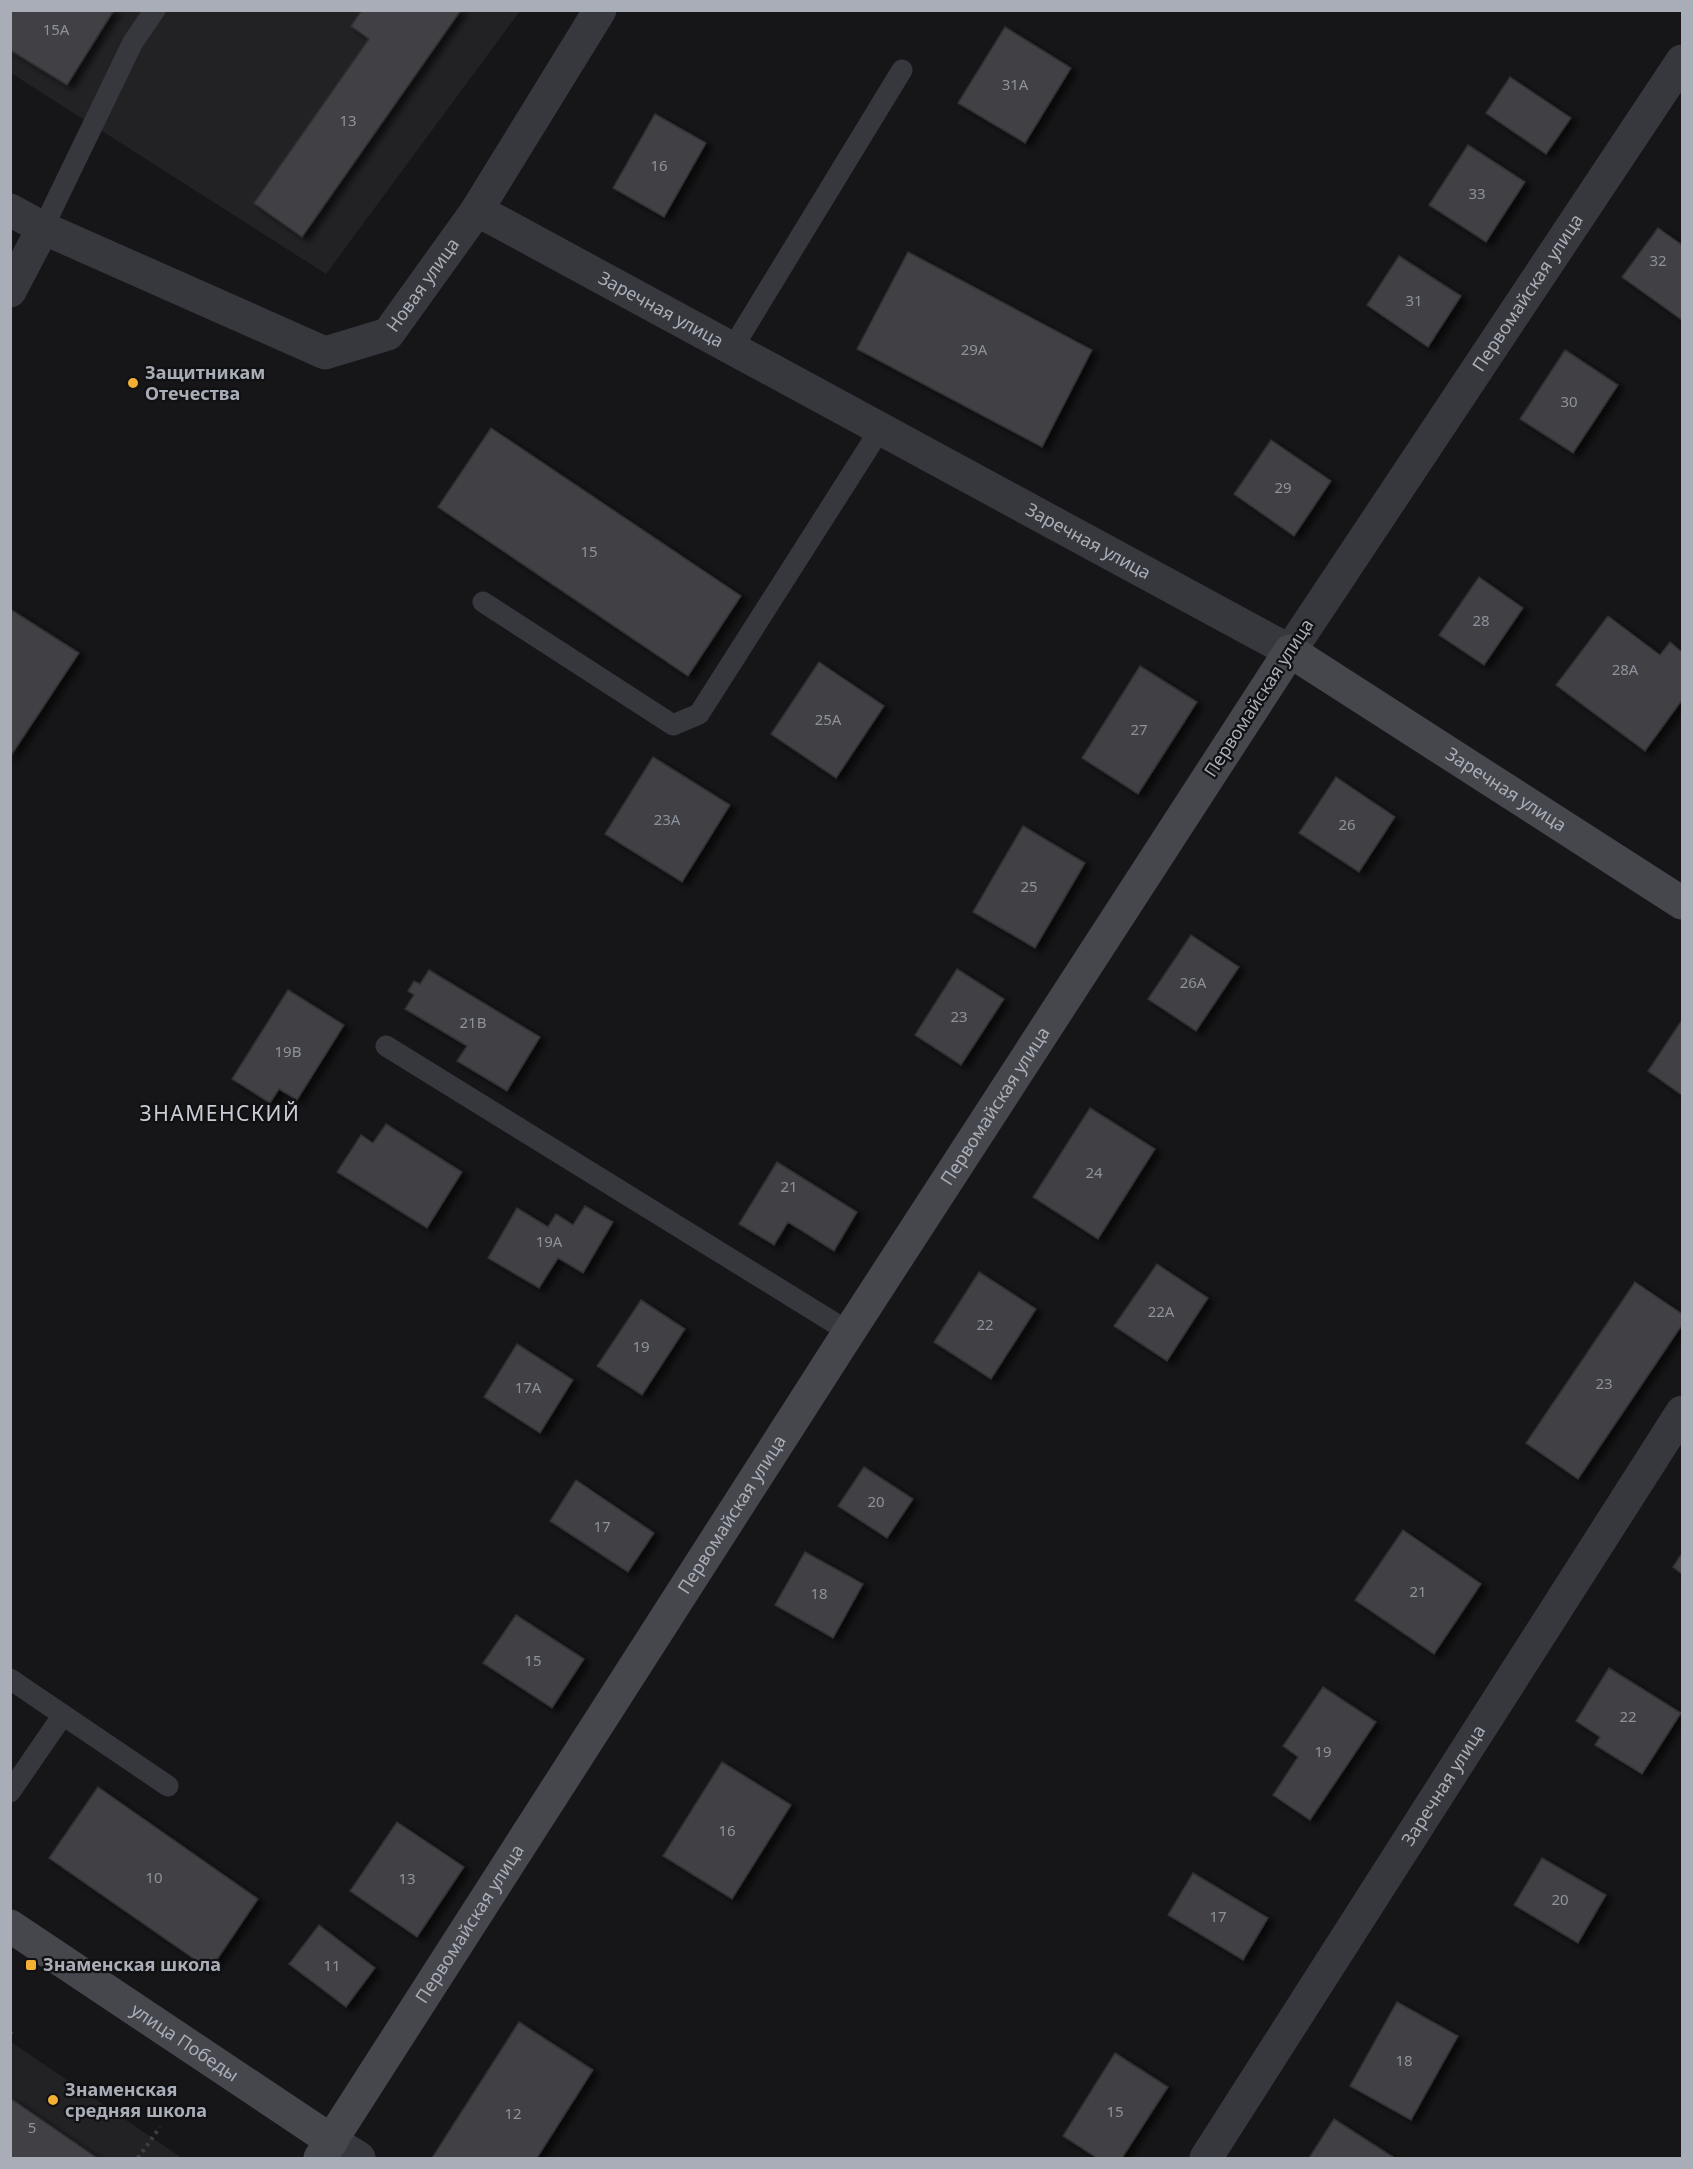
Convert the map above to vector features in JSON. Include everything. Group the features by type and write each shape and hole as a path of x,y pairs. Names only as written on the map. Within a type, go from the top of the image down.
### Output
{"main road":[{"name":"Заречная улица","path":"1290,651 1683,903"},
{"name":"Первомайская улица","path":"326,2150 849,1332 1290,651"},
{"name":"улица Победы","path":"10,1926 326,2150"}],"street":[{"name":"Новая улица","path":"10,210 43,228 325,354 388,334 477,210 600,10"},
{"name":"Первомайская улица","path":"1290,651 1683,61"},
{"name":"Заречная улица","path":"477,210 1290,651"},
{"path":"10,291 43,228"},
{"name":"Заречная улица","path":"1206,2158 1683,1412"},
{"name":"улица Победы","path":"326,2150 359,2158"}],"lane":[{"path":"43,228 133,42 155,10"},
{"path":"732,349 902,70"},
{"path":"483,602 673,725 699,714 881,428"},
{"path":"386,1046 849,1332"},
{"path":"10,1678 168,1786"},
{"path":"10,1792 63,1715"}],"path":[{"path":"10,2034 14,2028"},
{"path":"138,2158 160,2127"}],"shaded area":[{"path":"10,11 520,11 326,274 11,73"},
{"name":"Знаменская средняя школа","path":"11,2042 182,2158 11,2158"}],"building":[{"path":"11,10 114,10 67,85 10,50"},
{"path":"362,10 461,10 302,237 254,203 369,39 351,26"},
{"path":"1005,27 1071,68 1025,143 958,103"},
{"path":"1510,77 1571,118 1546,154 1486,113"},
{"path":"655,114 706,143 664,217 613,188"},
{"path":"1468,145 1525,182 1486,242 1429,205"},
{"path":"1658,228 1682,245 1682,320 1622,277"},
{"path":"908,252 1092,350 1042,447 857,349"},
{"path":"1399,256 1461,296 1428,347 1367,305"},
{"path":"1565,350 1618,385 1573,453 1520,419"},
{"path":"491,428 741,596 688,676 438,507"},
{"path":"1271,440 1331,481 1294,536 1234,494"},
{"path":"1479,577 1523,608 1484,665 1439,635"},
{"path":"10,609 79,653 10,757"},
{"path":"1608,616 1660,655 1670,642 1682,652 1682,700 1645,751 1556,685"},
{"path":"819,662 884,706 836,778 771,734"},
{"path":"1140,666 1197,702 1138,794 1082,758"},
{"path":"653,757 730,805 682,882 605,834"},
{"path":"1336,777 1395,817 1359,872 1299,833"},
{"path":"1023,826 1085,863 1035,948 973,912"},
{"path":"1191,935 1239,967 1196,1031 1148,999"},
{"path":"957,969 1004,999 961,1065 915,1035"},
{"path":"429,970 540,1037 507,1091 457,1061 467,1046 405,1009 414,995 408,991 414,981 420,984"},
{"path":"288,990 344,1025 297,1100 279,1089 270,1103 232,1079"},
{"path":"1682,1020 1682,1095 1648,1071"},
{"path":"1090,1108 1155,1149 1098,1239 1033,1197"},
{"path":"386,1124 462,1172 427,1228 337,1172 361,1135 373,1143"},
{"path":"777,1162 857,1212 834,1251 788,1222 774,1245 739,1224"},
{"path":"585,1206 613,1222 583,1273 558,1258 539,1288 488,1258 517,1208 548,1227 556,1214 573,1225"},
{"path":"1157,1264 1208,1298 1167,1361 1114,1326"},
{"path":"979,1272 1036,1309 991,1379 934,1342"},
{"path":"1635,1282 1682,1314 1682,1325 1578,1479 1526,1443"},
{"path":"641,1300 685,1329 642,1395 597,1366"},
{"path":"517,1344 573,1380 540,1433 484,1397"},
{"path":"864,1467 913,1499 887,1538 838,1506"},
{"path":"576,1480 654,1533 628,1572 550,1521"},
{"path":"1403,1530 1481,1584 1434,1654 1355,1600"},
{"path":"805,1552 863,1584 833,1638 775,1605"},
{"path":"1682,1553 1682,1574 1673,1567"},
{"path":"516,1615 584,1659 552,1708 483,1663"},
{"path":"1609,1668 1681,1713 1642,1774 1595,1745 1600,1737 1576,1721"},
{"path":"1323,1687 1376,1722 1310,1820 1273,1795 1298,1757 1283,1746"},
{"path":"722,1762 791,1805 732,1899 663,1856"},
{"path":"98,1787 258,1899 210,1970 49,1858"},
{"path":"397,1822 464,1867 417,1937 350,1891"},
{"path":"1542,1858 1606,1895 1578,1943 1514,1905"},
{"path":"1193,1873 1268,1918 1243,1960 1168,1915"},
{"path":"319,1925 375,1968 346,2007 289,1964"},
{"path":"1397,2002 1458,2036 1411,2120 1350,2086"},
{"path":"519,2022 593,2070 537,2158 432,2158"},
{"path":"1115,2053 1168,2087 1122,2158 1097,2158 1063,2136"},
{"path":"10,2098 97,2158 10,2158"},
{"path":"1334,2119 1393,2157 1309,2158"}],"place":[{"name":"Защитникам Отечества","path":"133,383"},
{"name":"Знаменская школа","path":"31,1965"},
{"name":"Знаменская средняя школа","path":"53,2100"}],"district":[{"name":"ЗНАМЕНСКИЙ","path":"220,1114"}]}
